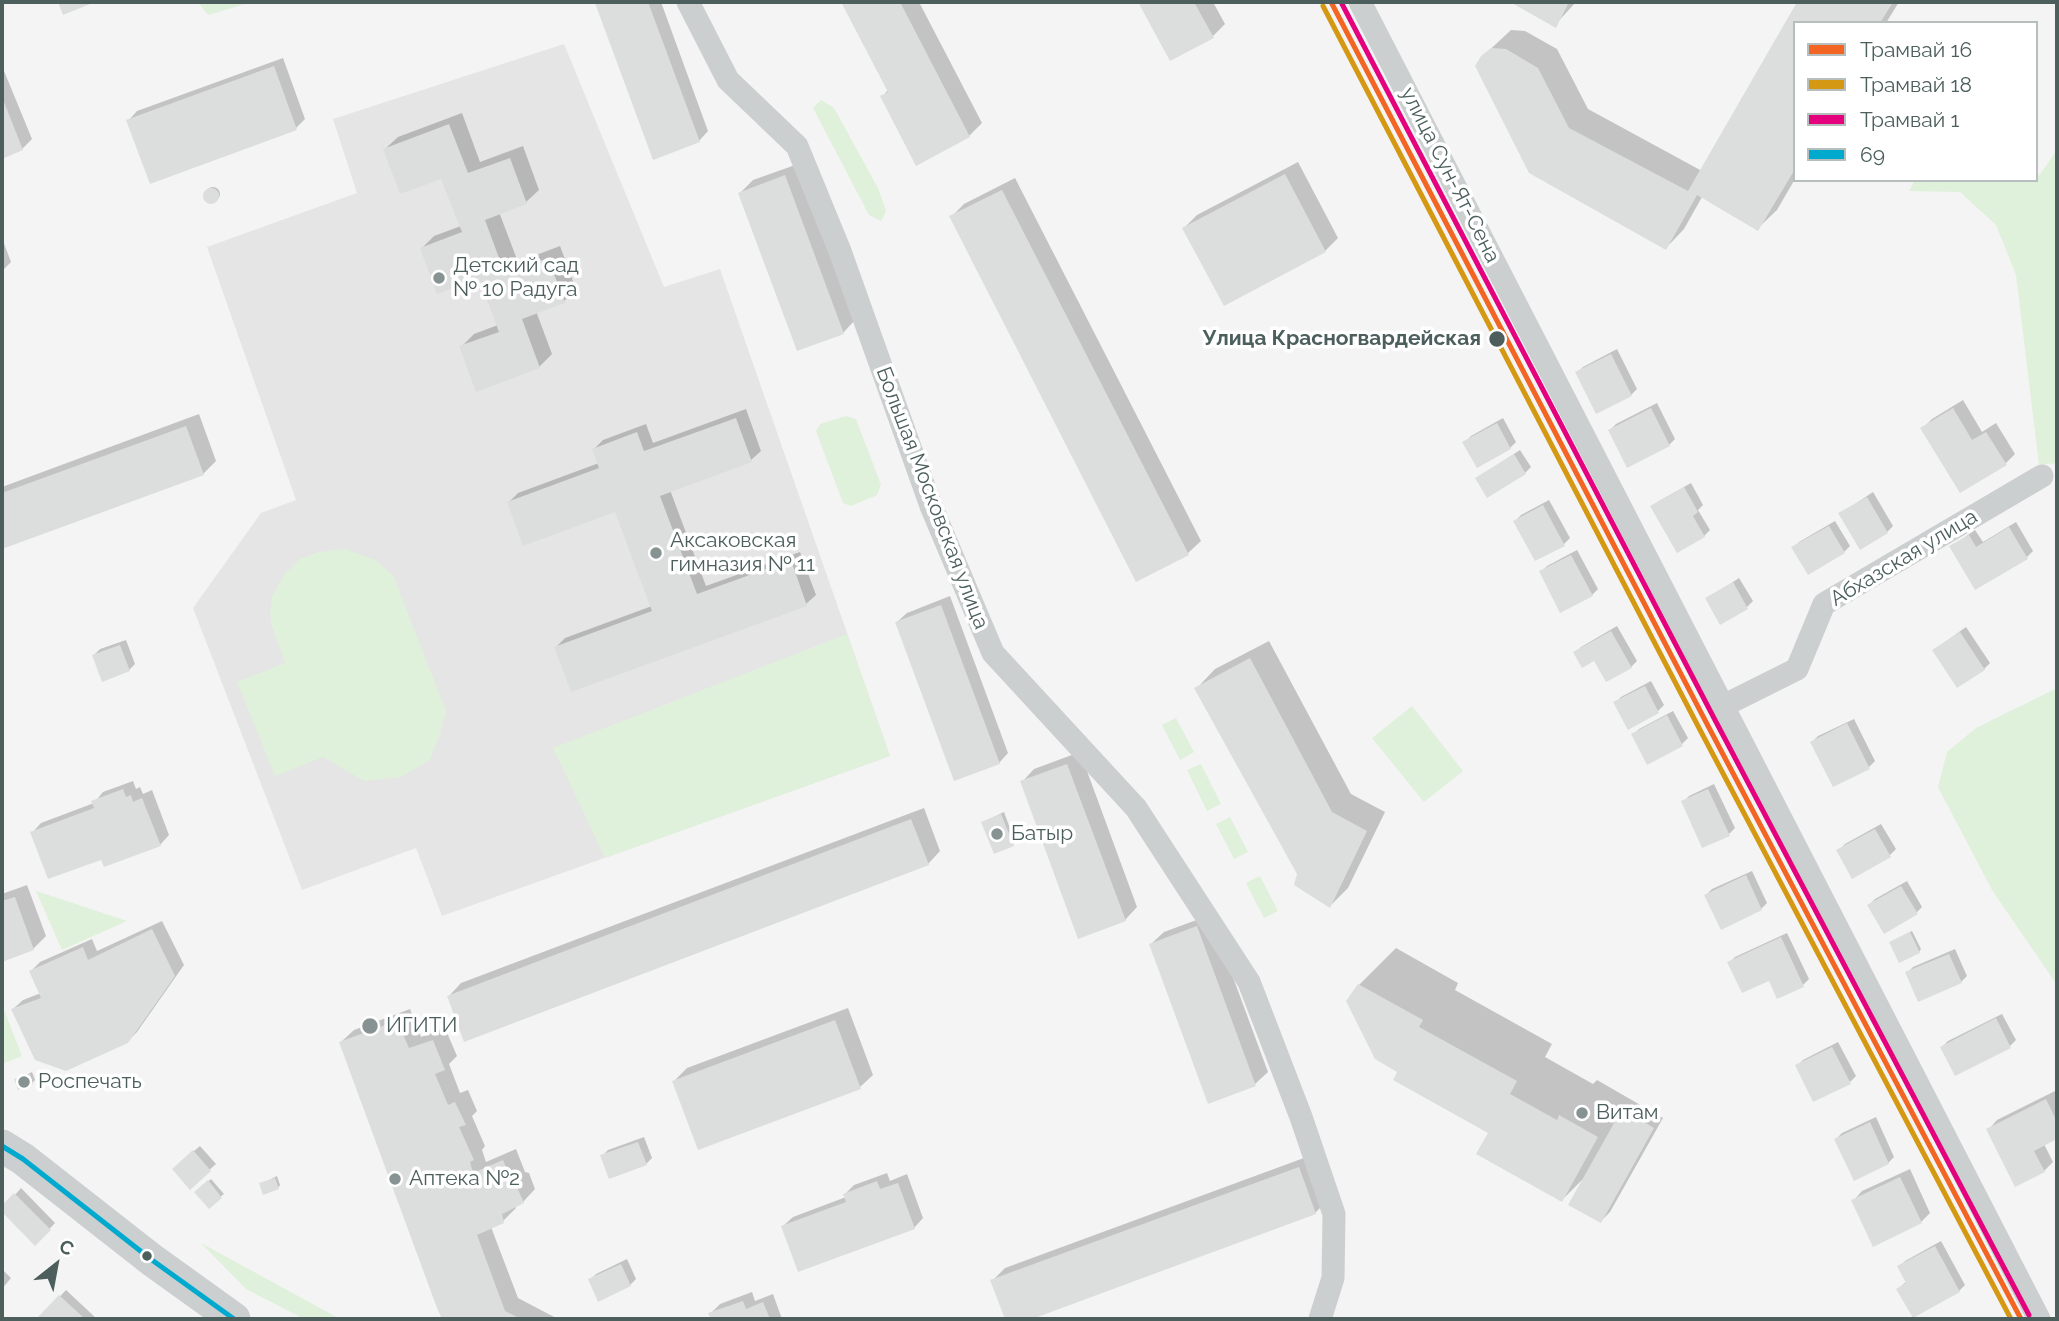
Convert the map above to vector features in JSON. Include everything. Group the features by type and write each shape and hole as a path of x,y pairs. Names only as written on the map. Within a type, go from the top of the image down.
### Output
{"main road":[{"path":"2,1146 23,1159 152,1260 234,1319"}],"street":[{"name":"Большая Московская улица","path":"688,2 728,80 797,146 840,251 931,506 993,653 1136,808 1249,982 1301,1117 1334,1214 1334,1278 1321,1319"},
{"name":"улица Сун-Ят-Сена","path":"1360,2 2039,1319"},
{"name":"Абхазская улица","path":"1723,706 1797,669 1824,604 2042,477"}],"shaded area":[{"path":"564,44 664,287 720,269 890,756 442,916 416,848 302,890 193,608 261,513 296,500 207,247 357,193 333,119"}],"green space":[{"path":"198,2 252,2 208,15"},
{"path":"821,100 834,108 878,188 886,211 881,221 869,215 813,108"},
{"path":"2057,150 2057,463 2039,465 2016,275 1996,225 1960,192 1909,191 1914,182 2038,182 2039,176"},
{"path":"846,416 856,419 881,485 877,495 851,506 843,503 816,431 820,424"},
{"path":"345,549 375,560 393,575 446,711 439,737 430,760 401,777 364,781 323,757 275,776 237,682 285,663 271,624 270,611 272,596 284,575 300,559 319,552"},
{"path":"847,634 890,756 605,858 553,748"},
{"path":"2057,688 2057,985 1992,890 1938,787 1947,752 1976,728"},
{"path":"1412,706 1463,771 1424,802 1372,738"},
{"path":"1176,718 1194,752 1180,760 1162,725"},
{"path":"1201,764 1221,804 1207,811 1187,770"},
{"path":"1230,817 1248,852 1234,859 1216,824"},
{"path":"1260,876 1278,911 1264,918 1246,883"},
{"path":"36,891 127,921 62,950"},
{"path":"2,1005 22,1056 2,1064"},
{"path":"201,1243 340,1319 304,1319 246,1289"}],"building":[{"path":"58,2 95,2 63,15"},
{"path":"648,2 700,142 653,160 595,3"},
{"path":"841,2 900,2 970,137 916,166 880,96 888,92"},
{"path":"1138,2 1194,2 1214,38 1170,61"},
{"path":"1510,2 1569,2 1556,28"},
{"path":"1797,2 1893,2 1881,21 1793,21 1793,172 1758,231 1697,195 1666,250 1529,173 1475,66 1481,56 1491,48 1506,49 1538,68 1569,128 1688,191"},
{"path":"274,66 297,130 150,184 126,120"},
{"path":"2,97 23,150 2,159"},
{"path":"449,124 468,173 510,158 527,204 485,220 505,274 548,258 565,303 522,319 540,368 476,392 459,346 499,332 479,278 437,294 420,248 462,232 441,179 400,194 383,149"},
{"path":"1285,174 1326,252 1224,306 1182,228"},
{"path":"785,175 844,334 797,351 738,193"},
{"path":"211,188 217,190 217,202 211,204 205,202 203,196 205,190"},
{"path":"1002,190 1189,555 1136,582 949,216"},
{"path":"1611,354 1632,396 1596,414 1575,372"},
{"path":"1651,408 1670,446 1627,468 1608,430"},
{"path":"1953,408 1972,440 1986,432 2007,465 1960,493 1920,428"},
{"name":"Аксаковская гимназия № 11","path":"736,418 752,462 660,496 697,594 791,560 807,606 571,692 554,647 652,611 615,512 523,546 507,502 599,468 592,449 637,432 644,451"},
{"path":"1497,423 1511,449 1477,468 1462,442"},
{"path":"186,426 204,475 2,549 2,493"},
{"path":"1514,454 1526,474 1487,498 1475,478"},
{"path":"1684,487 1698,512 1693,516 1705,537 1677,553 1650,506"},
{"path":"1867,497 1888,533 1860,550 1838,513"},
{"path":"1543,505 1565,546 1535,561 1513,521"},
{"path":"1829,526 1845,553 1808,575 1791,547"},
{"path":"2009,527 2028,559 1975,590 1949,546 1969,535 1976,547"},
{"path":"1571,555 1593,596 1560,613 1539,571"},
{"path":"1733,582 1748,609 1720,625 1705,598"},
{"path":"941,605 1000,764 954,781 895,622"},
{"path":"1611,631 1632,668 1606,682 1594,661 1582,668 1573,652"},
{"path":"1960,632 1985,670 1957,688 1932,650"},
{"path":"120,645 130,671 102,682 92,655"},
{"path":"1250,658 1332,812 1367,831 1330,908 1294,885 1297,874 1194,688"},
{"path":"1645,686 1659,713 1628,730 1613,702"},
{"path":"1667,715 1683,746 1647,765 1631,734"},
{"path":"1847,723 1870,769 1833,787 1810,742"},
{"path":"1067,764 1126,921 1078,939 1020,781"},
{"path":"123,789 126,797 131,795 133,802 142,798 161,846 104,867 101,860 48,879 30,832 94,808 91,801"},
{"path":"1708,789 1730,836 1702,848 1681,801"},
{"name":"Батыр","path":"1001,814 1014,846 994,854 981,822"},
{"path":"911,819 929,865 464,1042 447,996"},
{"path":"1875,829 1891,857 1852,879 1836,850"},
{"path":"1746,875 1762,910 1721,930 1704,895"},
{"path":"1901,886 1918,914 1884,934 1867,905"},
{"path":"15,897 34,950 2,962 2,901"},
{"path":"1197,926 1256,1086 1208,1104 1149,944"},
{"path":"152,929 175,976 128,1043 66,1071 35,1060 11,1009 41,998 29,971 83,947 88,960"},
{"path":"1910,932 1920,953 1899,963 1889,942"},
{"path":"1781,937 1804,987 1777,999 1769,981 1742,993 1727,962"},
{"path":"1949,954 1962,983 1918,1002 1905,972"},
{"path":"1358,984 1423,1020 1419,1027 1517,1081 1510,1094 1557,1120 1559,1115 1598,1137 1562,1202 1476,1154 1488,1133 1393,1080 1397,1072 1375,1059 1346,1001"},
{"path":"1996,1018 2011,1048 1955,1076 1940,1047"},
{"path":"835,1020 861,1089 698,1150 672,1081"},
{"path":"397,1021 409,1048 433,1040 445,1070 435,1074 448,1105 455,1102 466,1125 459,1127 474,1160 470,1162 473,1173 503,1160 524,1203 502,1214 504,1223 477,1235 505,1311 521,1319 442,1319 437,1308 339,1042"},
{"path":"1832,1047 1851,1084 1813,1102 1795,1065"},
{"name":"Роспечать","path":"30,1074 33,1084 18,1090 14,1079"},
{"path":"2046,1099 2057,1122 2057,1139 2034,1151 2045,1172 2015,1187 1986,1129"},
{"path":"1622,1109 1654,1128 1601,1223 1568,1205"},
{"path":"1870,1122 1889,1164 1854,1181 1834,1139"},
{"path":"638,1142 647,1165 609,1179 600,1155"},
{"path":"193,1150 211,1171 190,1190 172,1169"},
{"path":"1299,1167 1316,1214 1032,1319 1005,1319 990,1280"},
{"path":"1900,1177 1922,1223 1873,1247 1851,1200"},
{"path":"275,1178 279,1189 263,1195 259,1183"},
{"path":"208,1180 222,1198 209,1209 194,1192"},
{"path":"877,1181 880,1189 898,1183 915,1229 798,1272 781,1226 846,1202 843,1194"},
{"path":"14,1193 51,1230 35,1246 2,1212 2,1205"},
{"path":"1935,1246 1960,1292 1913,1318 1896,1289 1906,1283 1897,1266"},
{"path":"621,1264 631,1286 598,1302 588,1279"},
{"path":"59,1295 85,1319 36,1319"},
{"path":"743,1301 746,1309 763,1302 770,1319 711,1319 708,1313"}],"tram line":[{"name":"16","path":"1331,2 2021,1319"},
{"name":"1","path":"1341,2 2029,1315"},
{"name":"18","path":"1323,6 2011,1319"}],"transit line":[{"name":"69","path":"2,1146 23,1159 152,1260 234,1319"}],"place":[{"name":"Детский сад № 10 Радуга","path":"439,278"},
{"name":"Улица Красногвардейская","path":"1497,339"},
{"name":"Аксаковская гимназия № 11","path":"656,553"},
{"name":"Батыр","path":"997,834"},
{"name":"ИГИТИ","path":"370,1026"},
{"name":"Роспечать","path":"24,1082"},
{"name":"Витам","path":"1582,1113"},
{"name":"Аптека №2","path":"395,1179"}]}
